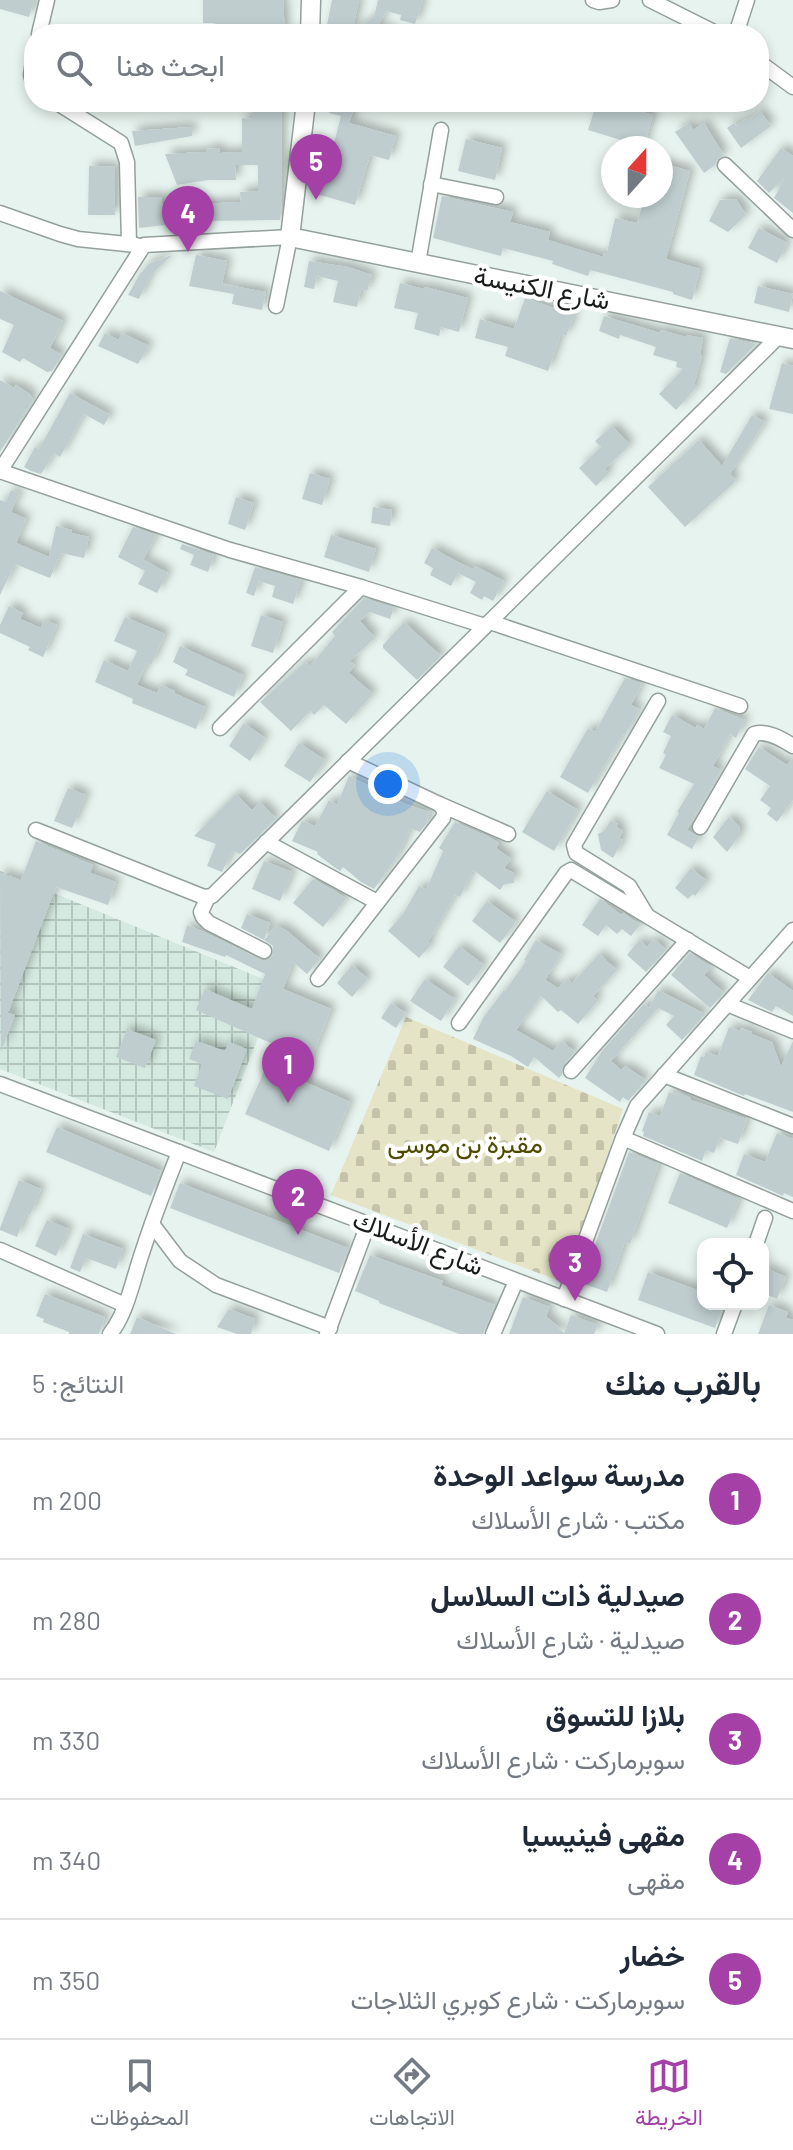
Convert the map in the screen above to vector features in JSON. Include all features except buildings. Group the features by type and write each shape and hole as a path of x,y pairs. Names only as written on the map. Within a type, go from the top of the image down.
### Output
{"main road":[{"path":"310,24 311,0"},
{"path":"290,237 305,112"},
{"name":"شارع الكنيسة","path":"290,237 789,338"}],"street":[{"path":"41,24 47,0"},
{"path":"593,0 612,0"},
{"path":"650,0 668,4 701,24"},
{"path":"739,24 747,0"},
{"path":"769,69 793,87"},
{"path":"72,112 121,143 127,162 136,245 1,468 230,550 488,624 740,706"},
{"path":"418,263 441,130"},
{"path":"725,165 793,230"},
{"path":"431,184 496,197"},
{"path":"0,213 78,239 136,245 290,237 276,306"},
{"path":"264,951 209,923 201,912 208,897 215,894 488,624 789,338"},
{"path":"220,728 361,587"},
{"path":"646,914 629,886 576,853 574,845 658,701"},
{"path":"700,827 754,734 763,733 793,746"},
{"path":"348,761 508,834"},
{"path":"318,979 443,818 444,809 439,804"},
{"path":"36,830 208,897"},
{"path":"266,842 377,902"},
{"path":"459,1023 568,871 574,871 750,978"},
{"path":"564,1299 637,1106 793,930"},
{"path":"571,1071 688,940"},
{"path":"727,1004 793,1031"},
{"path":"664,1075 793,1126"},
{"name":"شارع الأسلاك","path":"0,1084 564,1299 620,1327 657,1334"},
{"path":"623,1138 793,1211"},
{"path":"110,1334 120,1321 179,1152"},
{"path":"758,1238 765,1218"},
{"path":"152,1224 180,1261 216,1285 328,1331 368,1224"},
{"path":"0,1250 125,1305"},
{"path":"493,1334 516,1281"},
{"path":"724,1334 733,1310"}],"shaded area":[{"path":"0,871 278,985 214,1152 0,1069"}],"green space":[{"name":"مقبرة بن موسى","path":"406,1017 623,1109 565,1283 331,1195"}],"place":[{"name":"خضار","path":"316,200"},
{"name":"مقهى فينيسيا","path":"188,252"},
{"name":"مدرسة سواعد الوحدة","path":"288,1103"},
{"name":"صيدلية ذات السلاسل","path":"298,1235"},
{"name":"بلازا للتسوق","path":"575,1301"}]}
